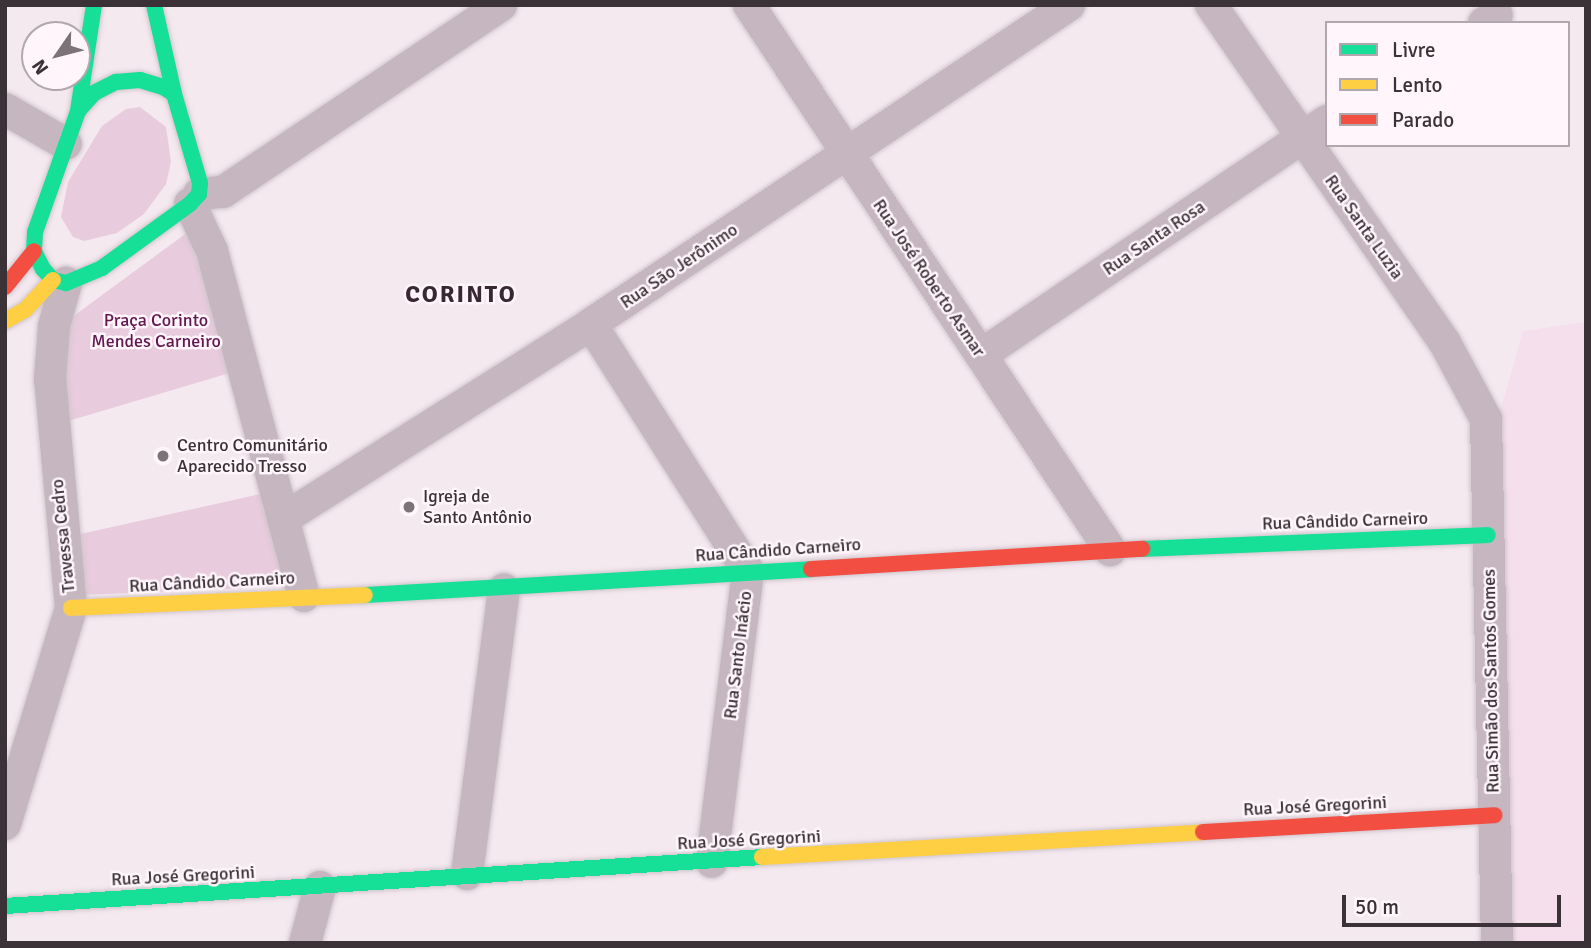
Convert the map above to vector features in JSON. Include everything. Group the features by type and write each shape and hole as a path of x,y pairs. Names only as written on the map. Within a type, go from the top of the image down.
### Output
{"street":[{"path":"5,287 34,251 42,205 78,111 94,5"},
{"path":"154,5 196,194 304,597"},
{"path":"5,321 60,282 102,268 196,194 223,192 245,173 501,5"},
{"name":"Rua José Roberto Asmar","path":"749,5 1110,550"},
{"name":"Rua São Jerônimo","path":"283,519 591,324 1069,5"},
{"name":"Rua Santa Luzia","path":"1212,5 1314,129 1444,343 1486,419"},
{"path":"78,111 94,93 128,79 152,82 174,94"},
{"path":"5,109 66,144"},
{"name":"Rua Santa Rosa","path":"981,355 1314,129"},
{"path":"34,251 60,282"},
{"name":"Travessa Cedro","path":"5,824 71,608 50,379 60,282"},
{"name":"Rua Santo Inácio","path":"591,324 748,571 712,862"},
{"name":"Rua Simão dos Santos Gomes","path":"1486,419 1497,943"},
{"name":"Rua Cândido Carneiro","path":"71,608 504,589 748,571 1110,550 1488,535"},
{"path":"467,874 504,589"},
{"name":"Rua José Gregorini","path":"5,906 320,887 467,874 1495,815"},
{"path":"305,943 320,887"}],"shaded area":[{"path":"1586,322 1586,943 1502,943 1496,426 1523,331"}],"green space":[{"path":"140,107 166,127 171,162 166,184 144,214 117,233 84,241 73,237 61,217 68,182 102,126 126,109"},
{"name":"Praça Corinto Mendes Carneiro","path":"188,232 233,372 65,422 64,323"},
{"path":"265,493 288,586 81,595 76,535"}],"traffic: fast":[{"path":"78,111 94,93 116,82 140,80 163,87 174,94 200,183 199,194 190,204 102,268 66,283 53,280 43,269 34,251 35,232 78,111 94,5"},
{"path":"154,5 174,94"},
{"path":"1142,549 1488,535"},
{"path":"365,595 811,569"},
{"path":"5,906 762,857"}],"traffic: slow":[{"path":"5,321 25,310 53,280"},
{"path":"71,608 365,595"},
{"path":"762,857 1203,832"}],"traffic: jam":[{"path":"5,287 34,251"},
{"path":"811,569 1142,549"},
{"path":"1203,832 1495,815"}],"place":[{"name":"Centro Comunitário Aparecido Tresso","path":"163,456"},
{"name":"Igreja de Santo Antônio","path":"409,507"}],"district":[{"name":"CORINTO","path":"461,295"}]}
